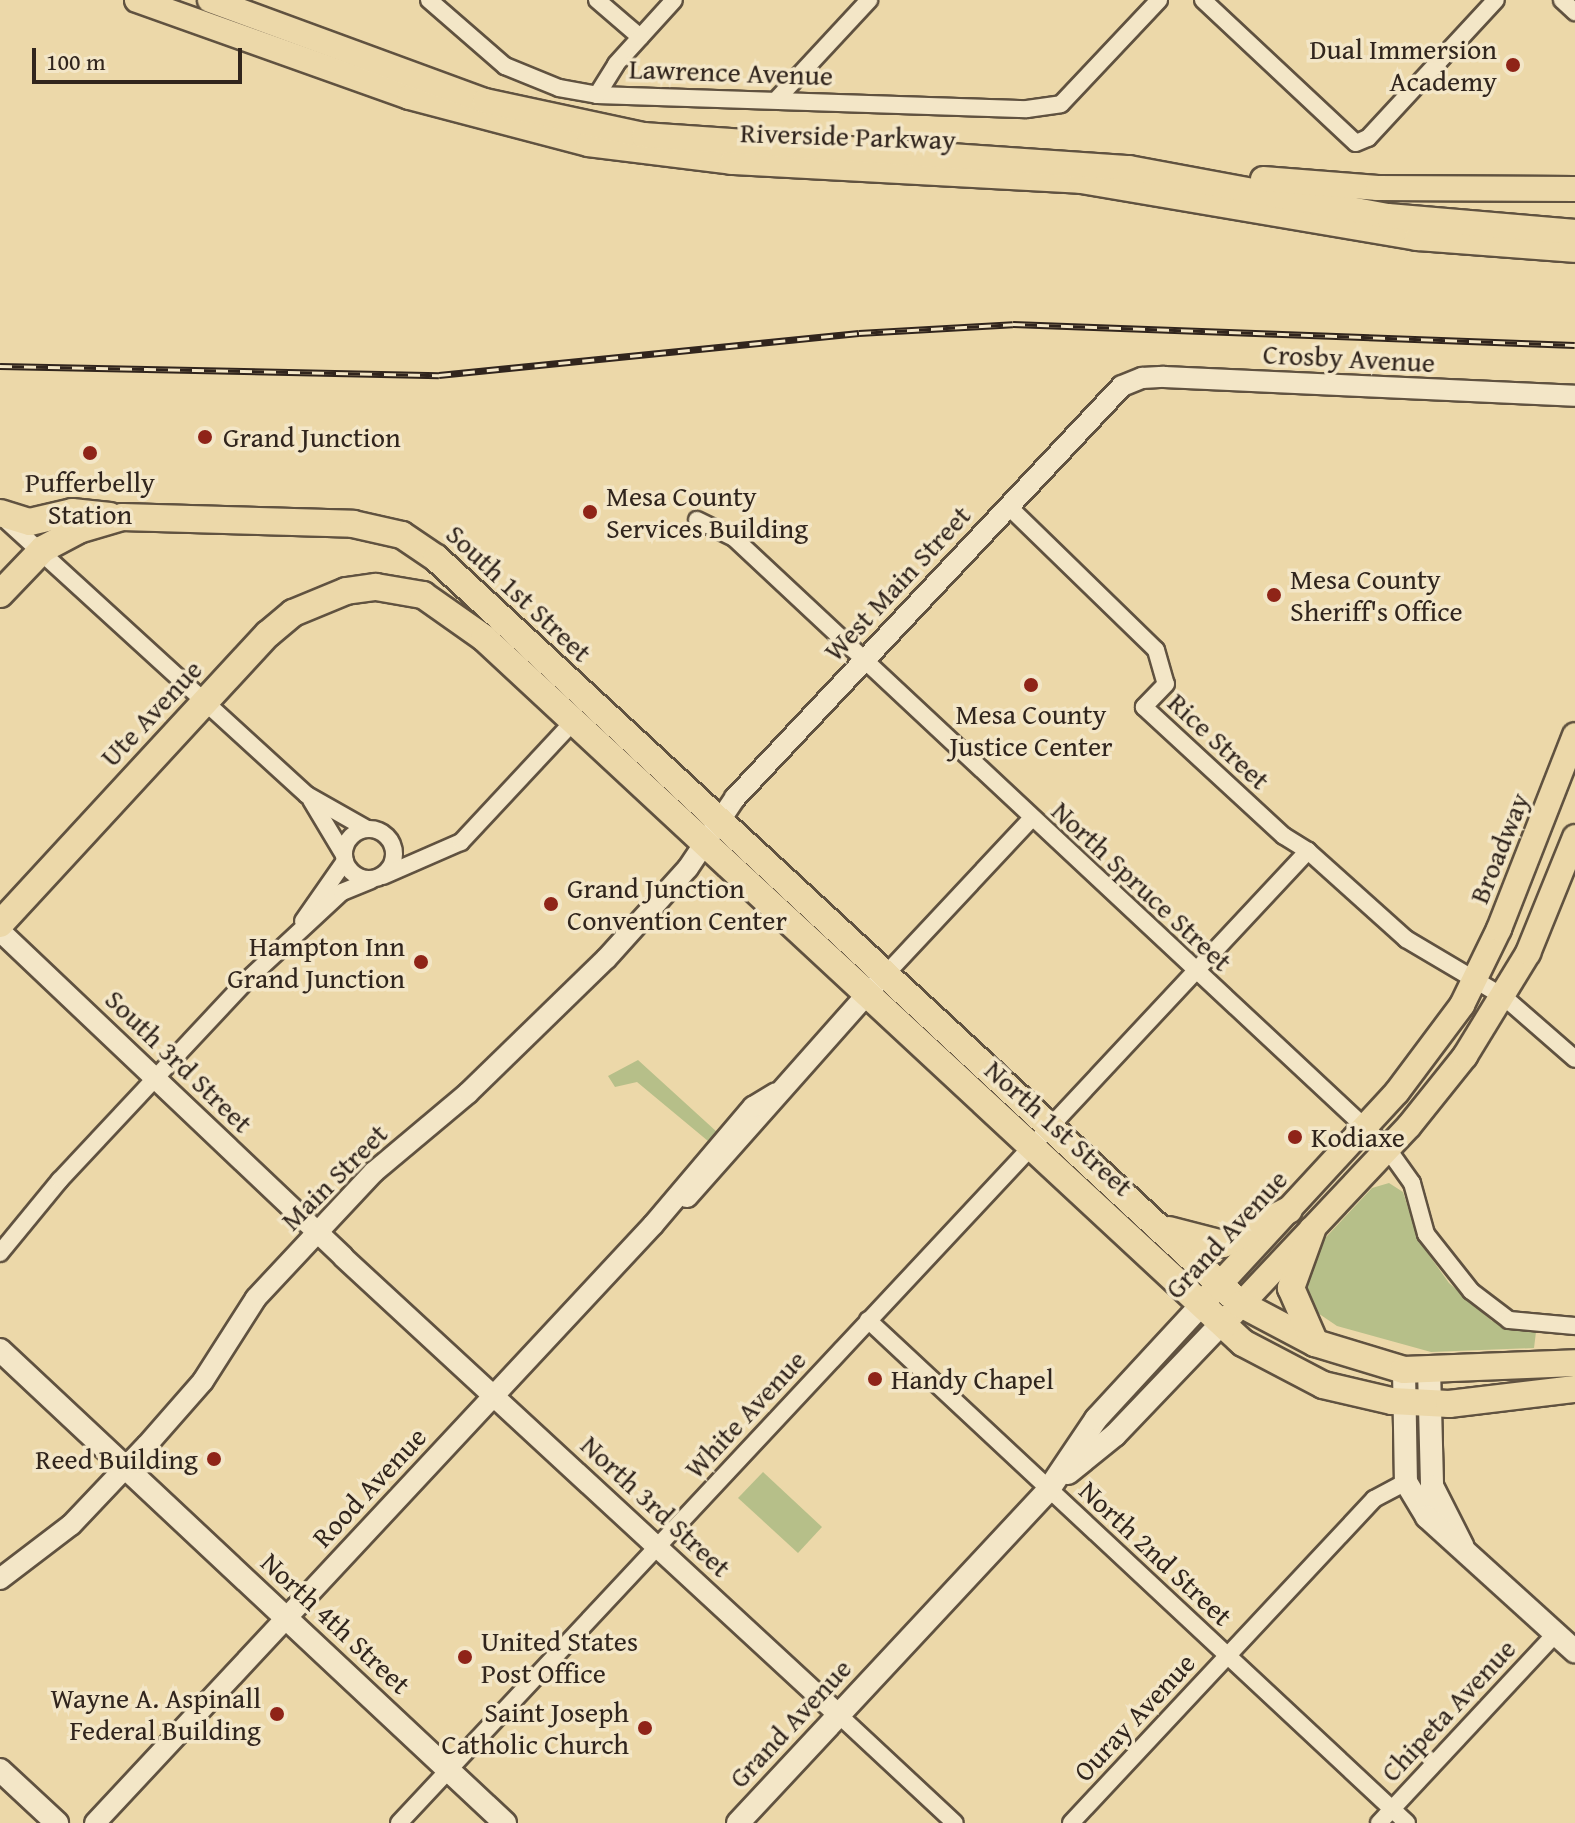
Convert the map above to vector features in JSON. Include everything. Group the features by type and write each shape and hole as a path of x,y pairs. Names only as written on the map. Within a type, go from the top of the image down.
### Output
{"highway":[{"path":"0,514 30,522 72,512 122,517"},
{"name":"South 1st Street","path":"0,594 43,549 78,530 122,517 353,524 402,535 436,558 718,822"},
{"name":"South 1st Street","path":"376,587 423,595 456,614 703,844"},
{"name":"Ute Avenue","path":"0,924 207,700 293,613 346,591 376,587"},
{"name":"North 1st Street","path":"718,822 1154,1224 1211,1294 1222,1323 1263,1357 1323,1385 1416,1402 1575,1389"},
{"name":"North 1st Street","path":"703,844 1031,1146 1211,1294 1241,1304 1315,1343 1416,1370 1575,1363"},
{"path":"1154,1224 1199,1241 1223,1244 1289,1210"},
{"path":"1312,1230 1291,1288 1315,1343"}],"main road":[{"name":"Riverside Parkway","path":"137,0 174,6 441,107 633,151 732,162 1036,176 1417,238 1575,250"},
{"name":"Riverside Parkway","path":"210,0 403,75 559,120 721,143 1002,156 1129,168 1388,216 1575,232"},
{"path":"1129,168 1378,188 1575,189"},
{"name":"Broadway","path":"1474,981 1575,735"},
{"path":"1222,1323 1312,1230 1447,1081 1504,997 1546,917 1575,837"},
{"name":"Grand Avenue","path":"1049,1489 1096,1419 1420,1064 1474,981"},
{"name":"Grand Avenue","path":"738,1823 1049,1489 1115,1435 1222,1323"},
{"name":"North 4th Street","path":"0,1350 505,1823"},
{"path":"1416,1370 1416,1402 1406,1482 1427,1517 1575,1651"},
{"path":"1416,1402 1432,1486 1463,1547"},
{"path":"0,1770 57,1823"}],"street":[{"name":"Lawrence Avenue","path":"429,0 505,66 533,81 597,95 778,98 1027,109 1061,104 1159,0"},
{"path":"597,0 640,37"},
{"path":"597,95 640,37 674,0"},
{"path":"778,98 869,0"},
{"path":"1203,0 1356,143 1368,138 1496,0"},
{"path":"1562,0 1575,12"},
{"name":"Crosby Avenue","path":"1122,386 1142,378 1164,377 1575,396"},
{"name":"West Main Street","path":"718,822 864,659 1122,386"},
{"name":"Rice Street","path":"1008,506 1156,650 1166,684 1144,707 1284,836 1308,851 1422,952 1504,997 1575,1059"},
{"path":"0,514 43,549 307,795 367,829 426,856"},
{"name":"North Spruce Street","path":"697,520 734,538 1195,972 1387,1148 1412,1183 1426,1234 1471,1291 1509,1320 1575,1326"},
{"path":"0,1253 156,1076 298,933 351,885 450,850 467,837 573,722"},
{"path":"307,795 355,875 377,878"},
{"path":"886,974 1032,818"},
{"name":"Main Street","path":"0,1579 47,1547 126,1467 203,1381 256,1298 390,1156 461,1099 578,987 688,868 718,822"},
{"path":"298,933 344,859 351,837 367,829"},
{"path":"377,878 395,857 390,838"},
{"name":"White Avenue","path":"399,1823 1308,851"},
{"name":"South 3rd Street","path":"0,931 156,1076 317,1233"},
{"name":"Rood Avenue","path":"95,1823 653,1225 753,1107 775,1094 886,974"},
{"name":"North 3rd Street","path":"317,1233 494,1393 955,1823"},
{"name":"North 2nd Street","path":"868,1320 1407,1823"},
{"name":"Ouray Avenue","path":"1071,1823 1374,1499 1406,1482"},
{"name":"Chipeta Avenue","path":"1379,1823 1556,1633"}],"green space":[{"path":"638,1060 717,1132 708,1141 637,1082 615,1087 608,1076"},
{"path":"1389,1183 1403,1192 1419,1241 1449,1283 1492,1321 1536,1332 1534,1348 1431,1352 1337,1326 1309,1307 1303,1299 1305,1267 1313,1251 1372,1188"},
{"path":"763,1472 822,1527 798,1553 738,1498"}],"railway":[{"path":"0,366 439,375 859,333 1013,324 1575,345"}],"place":[{"name":"Dual Immersion Academy","path":"1513,65"},
{"name":"Grand Junction","path":"205,437"},
{"name":"Pufferbelly Station","path":"90,453"},
{"name":"Mesa County Services Building","path":"590,512"},
{"name":"Mesa County Sheriff's Office","path":"1274,595"},
{"name":"Mesa County Justice Center","path":"1031,685"},
{"name":"Grand Junction Convention Center","path":"551,904"},
{"name":"Hampton Inn Grand Junction","path":"421,962"},
{"name":"Kodiaxe","path":"1295,1137"},
{"name":"Handy Chapel","path":"875,1379"},
{"name":"Reed Building","path":"214,1459"},
{"name":"United States Post Office","path":"465,1657"},
{"name":"Wayne A. Aspinall Federal Building","path":"277,1714"},
{"name":"Saint Joseph Catholic Church","path":"645,1728"}]}
